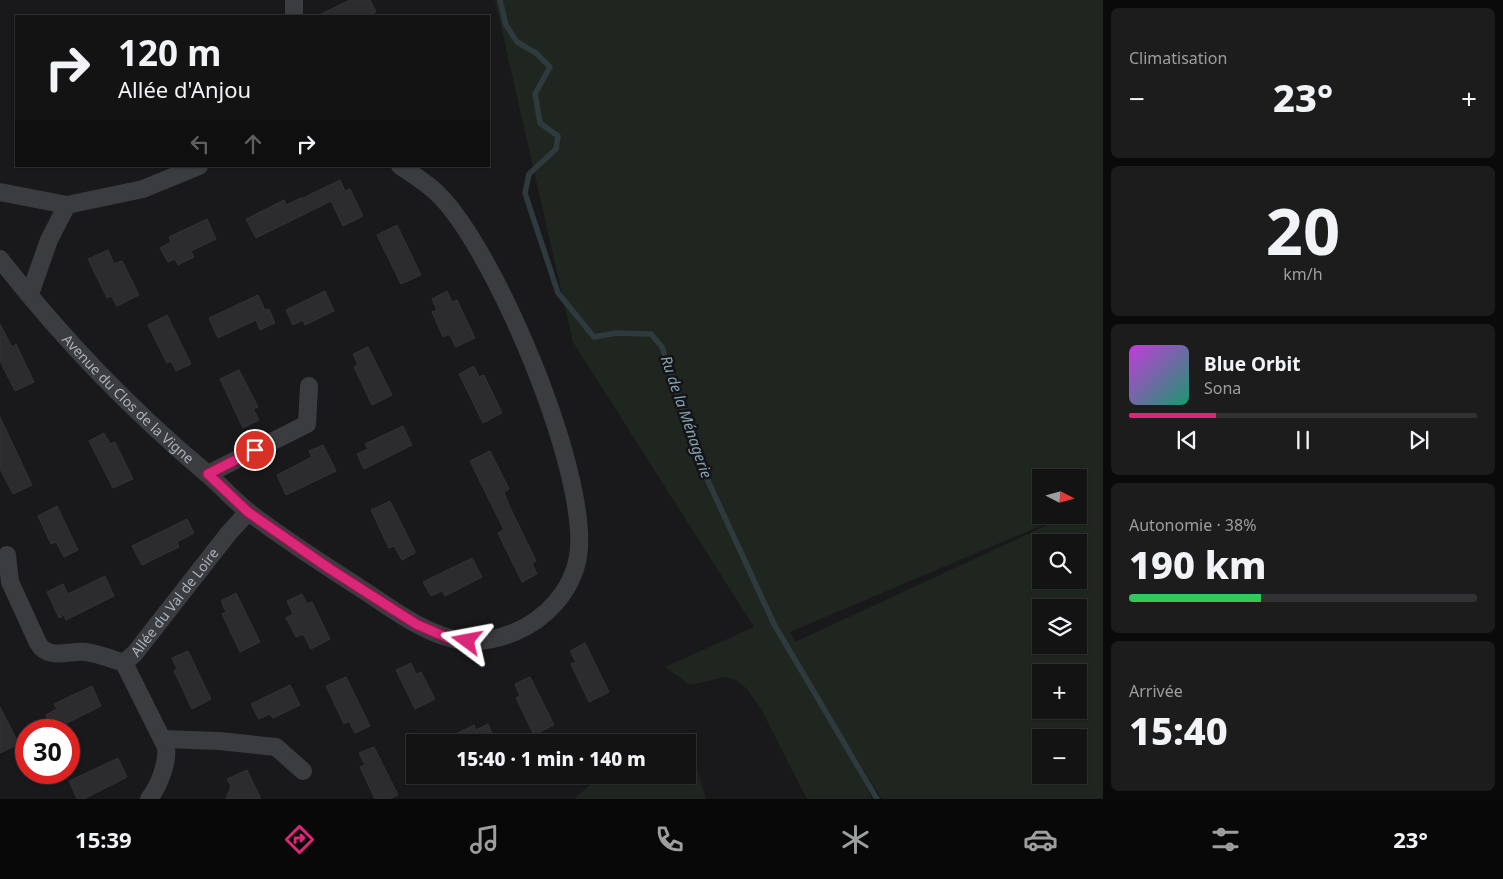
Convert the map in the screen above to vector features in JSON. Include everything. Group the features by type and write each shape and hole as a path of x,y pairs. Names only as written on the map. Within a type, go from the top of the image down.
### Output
{"street":[{"path":"294,0 294,15"},
{"path":"0,192 67,205 143,189 197,167"},
{"name":"Avenue du Clos de la Vigne","path":"3,268 30,294 68,341 118,393 248,512 330,569 408,619 448,638 482,641 513,634 553,606 563,594 572,576 578,558 579,526 569,474 552,413 528,351 487,267 452,211 440,196 420,178 402,167"},
{"path":"30,294 44,250 67,205"},
{"path":"208,474 308,424 309,386"},
{"name":"Allée du Val de Loire","path":"7,555 10,582 42,649 54,653 84,652 124,663 136,652 228,534 248,512"},
{"path":"124,663 166,747 166,758 157,787 149,799"},
{"path":"163,739 219,741 276,747 303,771"}],"shaded area":[{"path":"495,0 1103,0 1103,799 882,799 835,724 872,799 807,799 761,709 747,689 736,680 725,677 690,685 665,667 754,627 573,342","holes":["1032,469 1088,469 1088,524 1050,524 795,642 790,632 1045,524 1032,524"]},
{"path":"696,766 706,799 574,799 591,784 696,784"}],"building":[{"path":"350,0 370,0 376,12 369,15 319,15"},
{"path":"340,180 345,191 350,189 363,216 343,226 331,201 256,238 246,219 284,200 286,205"},
{"path":"207,219 216,239 191,251 194,257 178,265 175,259 168,262 160,248 171,242 169,237"},
{"path":"397,225 421,275 401,284 377,235"},
{"path":"108,250 114,264 122,261 139,295 117,306 111,296 107,298 88,259"},
{"path":"325,291 334,311 305,325 303,320 293,325 286,310"},
{"path":"447,291 452,302 457,300 475,338 456,347 449,334 443,337 432,312 437,310 432,299"},
{"path":"258,295 265,310 269,309 275,323 260,330 256,320 218,338 209,318"},
{"path":"167,315 191,364 176,371 171,361 167,363 148,325"},
{"path":"0,324 12,347 16,344 34,382 15,391 0,361"},
{"path":"368,347 392,395 372,405 354,367 358,365 353,354"},
{"path":"474,366 479,377 484,375 502,413 483,423 459,374"},
{"path":"239,370 258,407 253,409 259,420 243,428 220,379"},
{"path":"0,417 32,485 13,494 0,469"},
{"path":"403,426 412,445 364,469 357,454 368,449 365,444"},
{"path":"104,433 110,444 115,442 133,479 113,488 89,441"},
{"path":"323,445 336,471 286,495 277,475 312,457 309,451"},
{"path":"490,451 509,489 504,492 508,503 536,561 532,563 537,574 522,582 498,533 504,530 470,461"},
{"path":"390,501 415,553 402,560 394,546 389,548 371,510"},
{"path":"57,506 78,550 64,557 56,542 51,544 38,516"},
{"path":"187,519 194,533 177,542 179,547 142,565 132,546"},
{"path":"472,558 482,577 445,596 442,591 431,596 423,582"},
{"path":"105,576 114,596 66,620 64,615 59,618 47,592 63,584 68,594"},
{"path":"236,593 260,642 240,652 222,614 226,612 221,601"},
{"path":"302,594 307,604 312,602 330,639 311,649 303,634 296,637 286,618 293,614 287,601"},
{"path":"585,643 609,692 589,702 571,664 576,662 570,651"},
{"path":"188,651 211,699 192,709 174,671 177,669 172,658"},
{"path":"411,663 416,674 421,672 435,699 415,709 396,670"},
{"path":"346,677 370,726 355,733 349,721 344,724 326,686"},
{"path":"530,677 554,725 534,734 516,698 520,696 515,684"},
{"path":"290,685 300,705 273,718 270,714 259,719 251,704"},
{"path":"92,686 101,706 75,719 48,719 46,715 57,709 54,704"},
{"path":"0,707 15,736 15,746 0,753"},
{"path":"488,724 492,734 455,734 474,725 476,730"},
{"path":"374,747 398,795 390,799 375,799 360,767 365,765 359,753"},
{"path":"118,758 127,777 84,799 77,799 70,784 80,784 80,776"},
{"path":"247,770 261,799 226,799 231,786 227,779"}],"waterway":[{"name":"Ru de la Ménagerie","path":"500,0 506,25 517,42 536,53 550,67 535,94 540,123 558,136 556,149 529,174 525,193 558,293 594,337 616,333 651,334 662,347 703,470 774,624 877,799"}],"route":[{"path":"255,450 208,474 248,512 330,569 416,624 448,638 467,641"}]}
